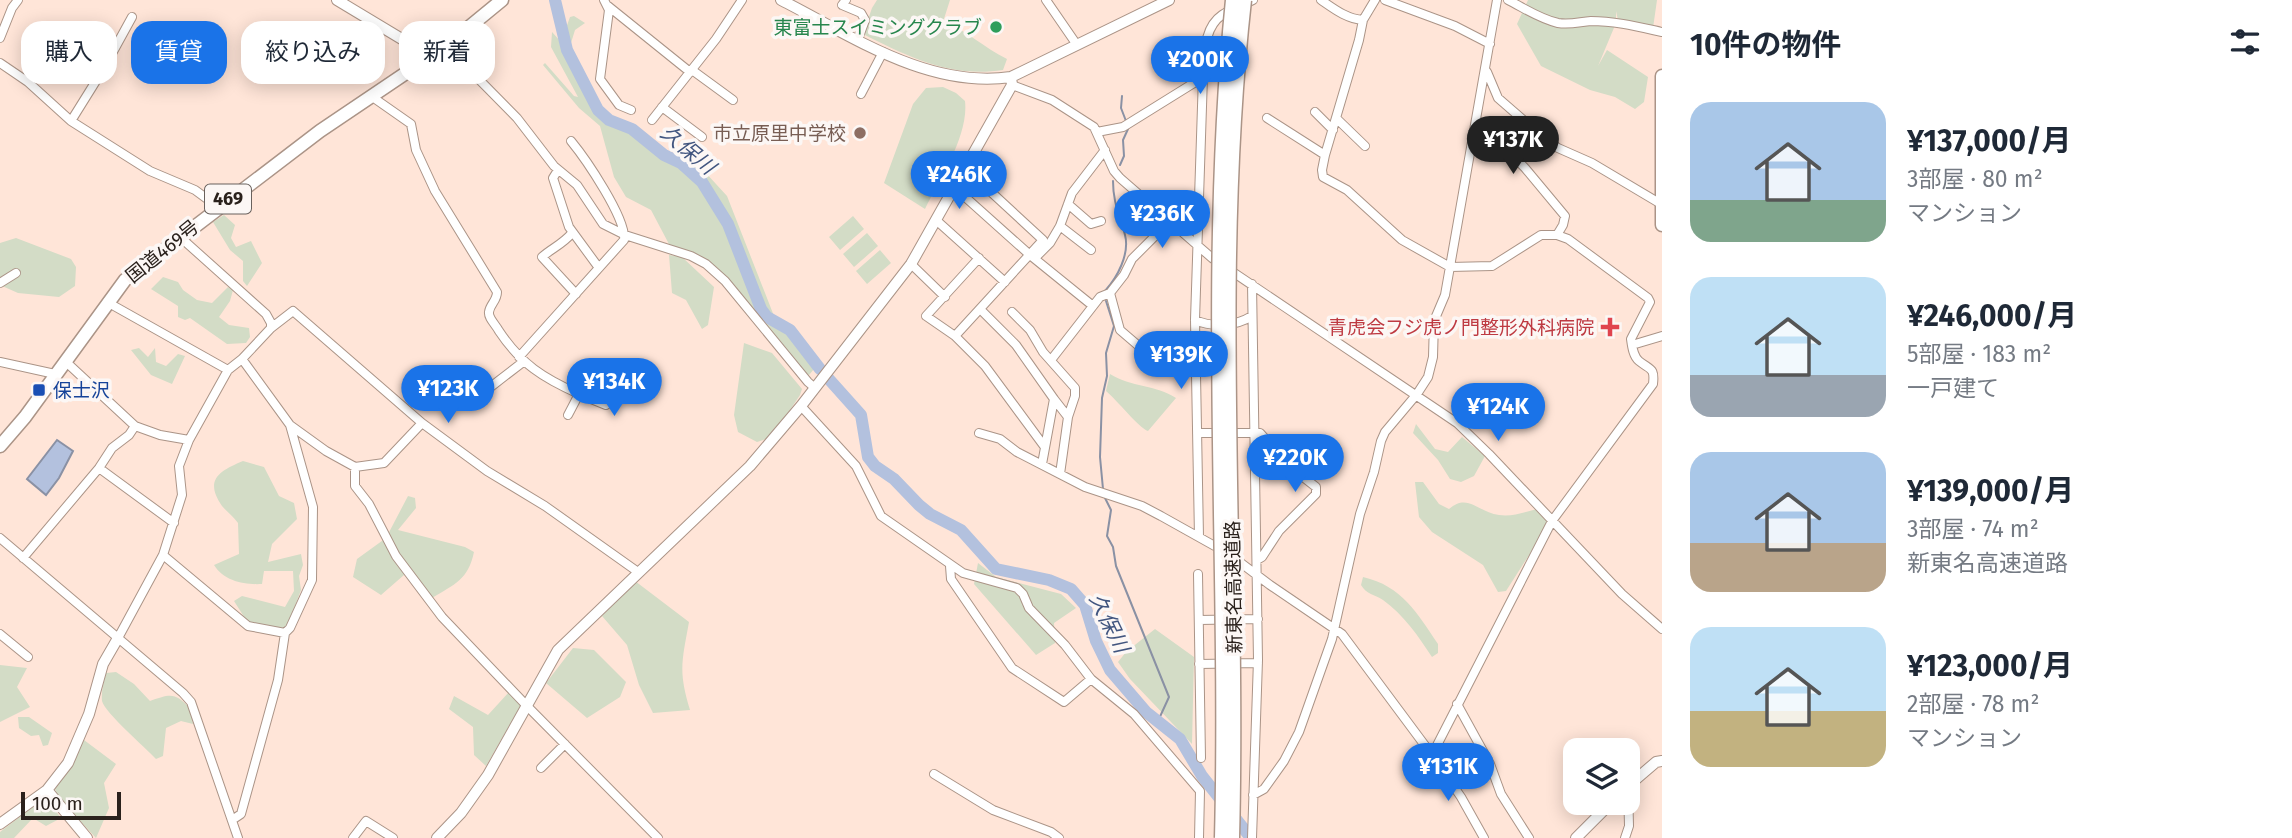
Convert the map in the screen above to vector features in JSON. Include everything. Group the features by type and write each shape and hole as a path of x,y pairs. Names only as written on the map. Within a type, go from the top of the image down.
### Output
{"highway":[{"name":"国道469号","path":"476,21 502,0"},
{"name":"新東名高速道路","path":"1222,838 1224,650 1218,295 1223,134 1233,0"},
{"name":"新東名高速道路","path":"1232,838 1234,649 1228,307 1234,123 1244,0"},
{"path":"1662,76 1662,225"},
{"name":"国道469号","path":"0,446 25,417 125,280 320,131 399,77"}],"street":[{"path":"0,37 18,0"},
{"path":"337,0 399,37"},
{"path":"652,120 742,0"},
{"path":"781,0 920,68 949,76 1011,81 1052,100 1087,122 1097,132 1120,178 1164,218 1197,246 1252,285 1457,423 1622,594 1662,629"},
{"path":"846,0 842,5 860,13 865,20 858,39"},
{"path":"1046,0 1077,45"},
{"path":"436,838 460,813 488,775 558,650 750,466 815,388 911,264 1011,81 1169,0"},
{"path":"1199,537 1195,320 1205,48 1211,27 1221,15 1252,0"},
{"path":"1321,0 1342,14 1363,20"},
{"path":"1375,0 1363,20 1360,40 1325,155 1323,177 1347,190 1402,240 1450,267 1492,266 1541,235 1557,235 1567,239 1648,298 1649,306 1630,339 1639,361 1649,366 1654,374 1653,384 1552,522 1432,755"},
{"path":"1385,0 1455,26 1490,44"},
{"path":"1253,795 1264,789 1284,761 1299,732 1332,639 1360,514 1381,441 1385,432 1428,377 1433,357 1434,321 1445,295 1497,0"},
{"path":"1508,0 1558,23 1570,25 1590,21 1606,22 1662,32"},
{"path":"606,3 691,71 733,100"},
{"path":"606,3 600,79 619,105 631,110"},
{"path":"71,121 132,17"},
{"path":"861,94 884,51"},
{"path":"0,63 28,82 71,121 150,171 195,190 218,207"},
{"path":"1486,69 1498,98 1544,138 1661,204"},
{"path":"1097,132 1123,127 1203,76"},
{"path":"483,84 517,118 558,170 584,193 603,224 625,235 691,256 706,264 725,281 815,388"},
{"path":"371,96 411,124 416,150 435,191 497,292 497,300 489,309 489,316 521,360 545,378 606,405 638,376"},
{"path":"662,107 702,137"},
{"path":"1315,112 1333,130"},
{"path":"1267,118 1325,155"},
{"path":"1336,118 1365,146"},
{"path":"1477,120 1525,168 1565,216 1557,235"},
{"path":"488,389 521,360 624,240 625,235 616,213 586,160 571,141"},
{"path":"956,336 1005,282 1050,243 1060,226 1072,192 1105,150"},
{"path":"965,168 1043,240 1032,256"},
{"path":"558,170 553,178 555,190 572,233 599,268"},
{"path":"954,187 1093,306"},
{"path":"1068,204 1091,224 1101,220"},
{"path":"1051,360 1100,297 1110,292 1124,275 1132,259 1155,236 1164,218"},
{"path":"936,220 1005,282"},
{"path":"1060,226 1091,250"},
{"path":"572,233 542,257 576,294"},
{"path":"180,237 266,314 271,328"},
{"path":"979,258 926,316 956,336 985,366 1044,446"},
{"path":"911,264 945,297"},
{"path":"0,283 16,273"},
{"path":"1252,285 1258,619 1252,838"},
{"path":"1110,292 1120,330 1148,354"},
{"path":"107,302 228,370"},
{"path":"980,309 1016,345 1068,417"},
{"path":"0,824 47,790 68,763 83,731 103,664 163,555 182,495 179,466 189,440 228,370 271,328 293,311 422,423 486,471 545,506 638,572"},
{"path":"1012,312 1030,330 1043,352 1075,388 1060,474"},
{"path":"1195,320 1206,324 1231,324 1252,316"},
{"path":"1632,345 1662,336"},
{"path":"1156,340 1195,364"},
{"path":"242,359 290,425 326,451 355,467 384,463 422,423"},
{"path":"65,361 135,426 160,435 189,440"},
{"path":"0,362 55,374"},
{"path":"568,415 579,394"},
{"path":"1042,464 1054,399"},
{"path":"800,406 856,466 881,516 963,573 1017,588 1029,608 1065,645 1091,679 1134,714 1200,790 1199,838"},
{"path":"232,820 241,814 278,680 285,633 312,580 313,507 290,425"},
{"path":"23,558 99,468 112,448 130,435 135,426"},
{"path":"979,433 1000,439 1017,452 1096,492 1142,506 1199,537 1229,554 1334,627 1358,653 1432,755 1461,797 1484,838"},
{"path":"1197,433 1259,433 1293,469 1316,488 1316,494 1279,531 1262,557 1256,560"},
{"path":"355,467 355,486 369,503 396,556 442,617 658,838"},
{"path":"99,468 174,523"},
{"path":"0,538 191,702 238,838"},
{"path":"163,555 248,626 285,633"},
{"path":"950,566 951,579 1012,668 1065,702 1091,679"},
{"path":"1198,574 1201,758"},
{"path":"1199,620 1258,619"},
{"path":"0,634 28,657"},
{"path":"1199,664 1258,663"},
{"path":"1457,704 1490,764 1501,794 1530,838"},
{"path":"541,768 565,744"},
{"path":"1640,776 1656,762 1662,761"},
{"path":"934,774 993,810 1051,832 1059,838"},
{"path":"47,790 87,838"},
{"path":"1576,838 1599,815"},
{"path":"1625,838 1629,815"},
{"path":"353,838 366,821 394,838"}],"green space":[{"path":"877,0 950,0 943,22 1007,59 1003,70 965,71 930,64 863,34"},
{"path":"1528,0 1657,0 1653,28 1618,20 1616,11 1616,23 1598,66 1607,50 1648,77 1644,102 1635,109 1615,97 1590,90 1541,66 1517,24"},
{"path":"574,16 585,23 575,30 567,56 592,107 609,117 632,124 659,150 694,160 727,196 774,316 793,329 819,363 809,375 804,373 727,278 670,246 651,210 626,197 614,177 600,126 579,108 543,65 545,63 574,96 578,97 551,47 552,32 561,42 570,17"},
{"path":"943,87 965,101 963,128 925,209 884,183 913,104 926,88"},
{"path":"224,215 235,225 231,238 236,247 251,241 262,263 247,286 243,281 243,261 230,250 213,222"},
{"path":"853,216 864,229 840,250 829,237"},
{"path":"867,233 878,246 854,267 843,254"},
{"path":"16,238 71,259 76,267 75,286 59,297 18,293 0,285 0,243"},
{"path":"880,250 891,263 867,284 856,271"},
{"path":"669,255 682,257 714,287 708,325 702,329 686,300 672,293"},
{"path":"163,277 178,282 183,290 197,300 212,303 228,287 233,290 230,301 219,317 229,325 249,328 250,337 246,343 227,344 190,318 185,320 178,317 178,306 151,289"},
{"path":"744,343 772,353 802,389 772,437 757,442 738,432 734,415"},
{"path":"139,348 148,357 155,348 156,362 166,366 178,354 185,356 172,384 151,375 131,350"},
{"path":"1110,374 1176,398 1148,431 1106,391"},
{"path":"1416,424 1435,449 1448,452 1462,437 1485,456 1474,476 1461,482 1450,479 1438,460 1413,433"},
{"path":"243,461 264,467 279,496 294,503 297,519 272,544 268,562 301,554 301,590 289,622 282,631 248,623 234,601 242,596 285,607 294,591 293,571 264,571 262,584 248,584 223,575 214,565 239,554 238,523 222,506 214,483 221,473"},
{"path":"1415,482 1423,482 1439,504 1449,509 1462,502 1504,515 1537,509 1549,524 1506,591 1498,592 1483,565 1432,532 1419,517"},
{"path":"408,496 415,498 416,508 398,530 465,547 474,552 464,575 454,585 432,598 404,575 381,595 353,577 357,559 386,538"},
{"path":"978,563 996,577 1061,594 1076,608 1054,623 1055,643 1036,655 974,584"},
{"path":"1363,577 1388,587 1407,602 1438,644 1438,653 1432,657 1397,612 1366,591 1361,585"},
{"path":"635,581 689,622 682,666 690,710 653,713 639,685 627,645 602,616"},
{"path":"1155,629 1194,657 1192,744 1130,679 1118,662 1126,652"},
{"path":"573,648 594,650 626,682 620,697 587,718 546,683"},
{"path":"0,665 27,668 17,687 30,707 0,722"},
{"path":"116,672 134,684 150,701 173,696 191,709 193,724 181,721 166,728 163,756 156,759 102,701 106,673"},
{"path":"509,692 521,705 486,766 474,755 473,727 449,709 454,696 488,715"},
{"path":"18,717 29,717 52,733 48,745 43,746 39,735 31,736 19,728"},
{"path":"84,740 116,764 104,783 109,808 96,838 56,795 55,787"},
{"path":"38,803 50,803 61,818 46,826 33,818 14,838 0,838 0,832"}],"water":[{"path":"57,440 73,451 59,478 46,495 27,479"}],"waterway":[{"name":"久保川","path":"555,0 567,50 598,110 609,120 632,129 664,155 681,163 702,182 728,224 761,309 767,317 790,330 820,369"},
{"path":"1122,96 1121,108 1126,121"},
{"path":"1120,165 1124,156 1123,140 1128,129"},
{"path":"1105,291 1118,273 1126,250 1125,235 1115,203 1113,181"},
{"path":"1103,489 1100,457 1102,398 1107,376 1106,353 1114,326 1106,301"},
{"name":"久保川","path":"827,377 861,415 868,457 919,505 930,514 961,530 996,569 1049,580 1071,589 1085,605 1096,641 1110,670 1146,712 1180,739 1202,776 1251,838"},
{"path":"1105,498 1111,510 1107,536 1113,547 1116,566 1169,697 1158,721"}],"place":[{"name":"東富士スイミングクラブ","path":"996,27"},
{"name":"市立原里中学校","path":"860,133"},
{"name":"青虎会フジ虎ノ門整形外科病院","path":"1610,327"},
{"name":"保士沢","path":"39,390"}]}
